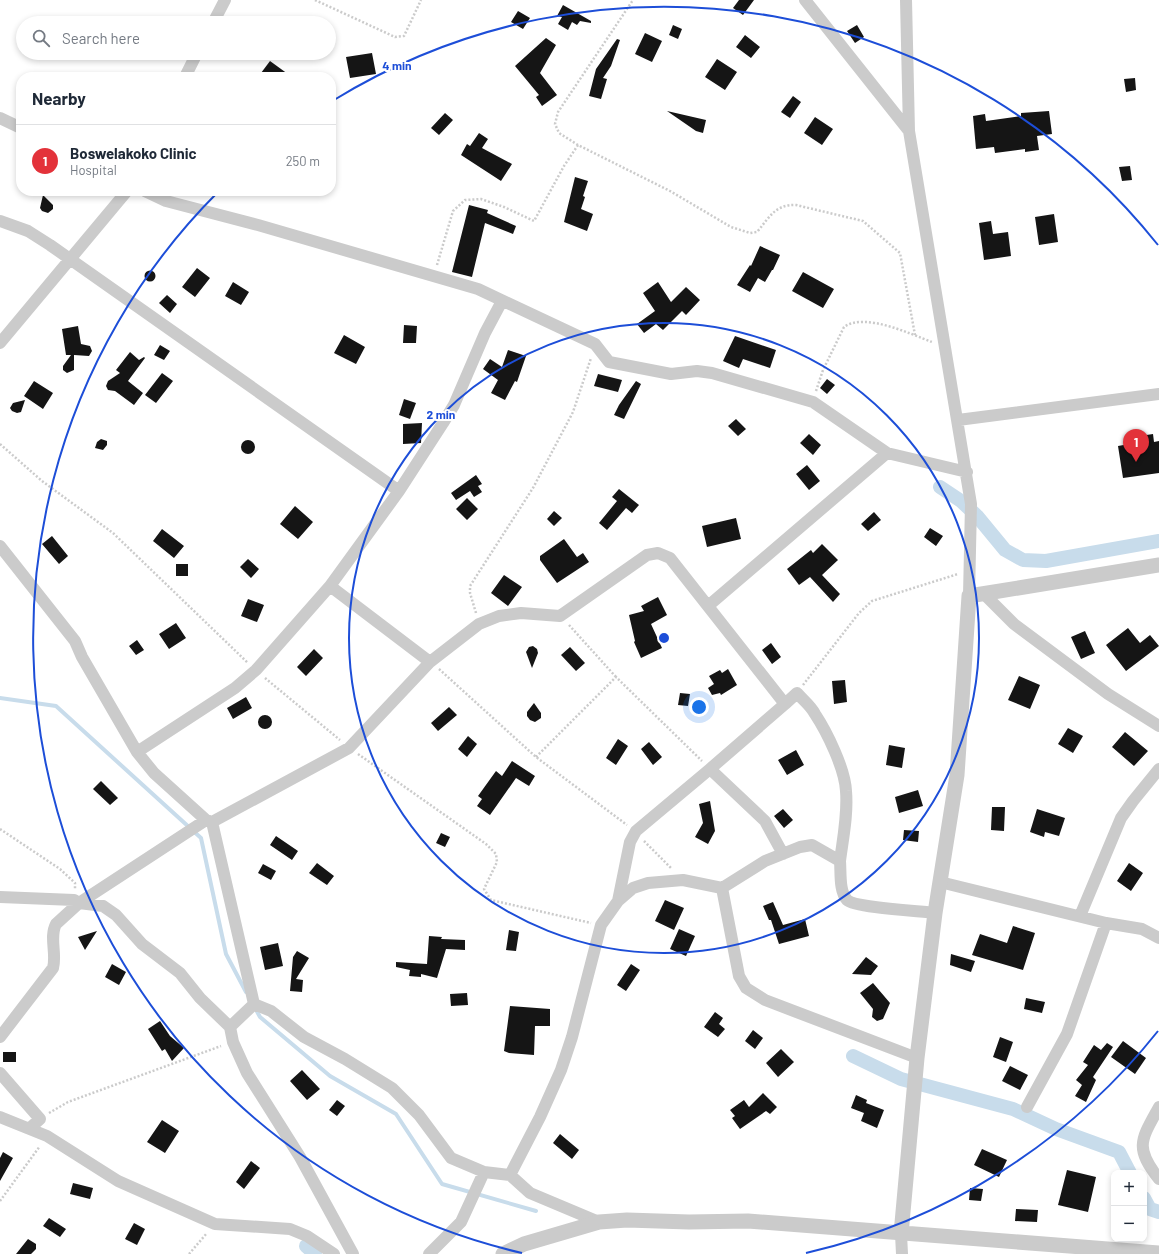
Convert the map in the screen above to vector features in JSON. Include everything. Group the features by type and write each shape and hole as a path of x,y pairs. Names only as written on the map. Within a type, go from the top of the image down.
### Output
{"street":[{"path":"217,16 225,0"},
{"path":"805,0 908,131"},
{"path":"902,1254 901,1234 917,1058 935,913 957,775 976,594 970,570 972,504 908,131 906,0"},
{"path":"188,72 194,60"},
{"path":"0,118 16,126"},
{"path":"0,343 123,196"},
{"path":"155,196 166,202 258,224 433,277 478,289 595,344 609,362 671,374 697,371 712,373 814,402 887,453 967,472"},
{"path":"0,220 28,231 50,245 69,260 399,491"},
{"path":"137,752 235,688 256,670 330,586 399,491 454,405 485,333 502,301"},
{"path":"958,420 1159,394"},
{"path":"708,606 887,453"},
{"path":"0,546 75,641 82,657 137,752 154,773 209,821 254,1004"},
{"path":"0,1037 53,968 55,954 53,928 77,902 209,821 349,748 430,662 479,624 498,616 521,613 560,616 637,561 647,555 658,553 670,558 785,704"},
{"path":"976,594 1159,565"},
{"path":"330,586 430,662"},
{"path":"976,594 1108,694 1159,726"},
{"path":"618,901 630,842 636,831 797,693 814,712 826,732 837,758 846,789 846,814 840,861 842,891 848,900 861,905 935,913"},
{"path":"710,769 765,821 783,854"},
{"path":"1080,916 1121,818 1159,769"},
{"path":"510,1175 540,1117 561,1070 572,1037 601,925 618,901 633,888 648,882 683,880 722,888 764,861 800,847 812,845 840,861"},
{"path":"940,882 1106,923 1142,929 1159,938"},
{"path":"722,888 739,976 746,988 764,1000 917,1058"},
{"path":"0,897 77,902 103,906 116,915 142,944 180,973 200,998 237,1021"},
{"path":"1027,1107 1067,1034 1106,923"},
{"path":"254,1004 237,1021 233,1042 247,1073 300,1157 353,1254"},
{"path":"254,1004 271,1010 304,1037 345,1059 392,1088 419,1115 451,1158 484,1172 510,1175 530,1193 599,1222"},
{"path":"0,1073 40,1119 30,1128"},
{"path":"1159,1107 1144,1136 1142,1150 1147,1164 1159,1179"},
{"path":"0,1117 47,1136 118,1181 215,1224 290,1229 308,1236 334,1254"},
{"path":"429,1254 461,1222 484,1172"},
{"path":"503,1254 524,1244 599,1222 627,1220 689,1222 748,1221 901,1234 1084,1245 1159,1253"}],"path":[{"path":"315,0 395,37 404,36 421,0"},
{"path":"633,0 558,112 555,124 559,133 578,145 670,191 731,227 757,232 776,209 786,204 796,205 863,221 900,253 915,335 867,321 848,324 844,327 823,370 814,402"},
{"path":"433,277 454,211 465,200 481,199 504,207 534,221 564,166 578,145"},
{"path":"479,624 470,593 470,586 533,488 572,412 595,344"},
{"path":"0,444 42,481 113,533 256,670 349,748 486,844 496,854 497,862 484,889 491,900 601,925"},
{"path":"797,693 859,613 872,601 970,570"},
{"path":"560,616 616,677 710,769"},
{"path":"430,662 536,757 636,831 683,880"},
{"path":"536,757 616,677"},
{"path":"0,829 60,868 76,883 77,902"},
{"path":"40,1119 68,1102 233,1042"},
{"path":"0,1201 47,1136"},
{"path":"189,1254 215,1224"}],"building":[{"path":"739,0 754,0 743,15 733,8"},
{"path":"563,5 591,21 591,23 580,21 577,25 572,22 568,30 558,24 562,17 557,16"},
{"path":"518,11 530,18 523,29 511,22"},
{"path":"673,25 682,29 678,39 669,35"},
{"path":"857,25 864,37 855,43 847,31"},
{"path":"645,33 662,41 652,62 635,54"},
{"path":"745,35 760,47 751,58 736,47"},
{"path":"546,38 556,45 540,73 557,95 542,106 536,97 539,95 515,66"},
{"path":"617,39 620,40 611,66 603,78 607,79 601,99 589,96 596,69"},
{"path":"372,53 376,74 350,78 346,57"},
{"path":"717,59 737,72 725,90 705,77"},
{"path":"270,61 285,72 262,72"},
{"path":"1135,78 1136,90 1126,92 1124,79"},
{"path":"793,96 801,102 790,118 781,112"},
{"path":"667,111 706,120 703,133 696,131"},
{"path":"1049,111 1052,134 1037,136 1039,150 1025,152 1025,149 995,153 994,147 976,149 973,116 985,114 986,121 1021,116 1021,113"},
{"path":"445,113 453,120 439,135 431,128"},
{"path":"815,117 833,129 822,145 804,133"},
{"path":"479,133 488,139 482,148 512,164 501,181 461,155 467,144 470,146"},
{"path":"1130,166 1132,180 1122,181 1119,167"},
{"path":"575,177 588,181 583,196 585,197 581,209 593,214 587,231 564,222"},
{"path":"43,196 53,205 53,209 48,213 42,211 40,208"},
{"path":"469,205 488,210 487,213 516,226 513,234 485,223 472,277 452,272"},
{"path":"1054,214 1058,242 1039,245 1035,217"},
{"path":"991,221 993,234 1008,232 1011,256 984,260 979,223"},
{"path":"760,246 780,255 765,282 758,278 750,292 737,285 750,265 751,266"},
{"path":"197,268 210,278 195,297 182,287"},
{"path":"150,270 154,272 156,276 154,280 150,282 146,280 144,276 146,272"},
{"path":"803,272 834,289 823,308 792,291"},
{"path":"233,282 249,292 241,305 225,296"},
{"path":"658,282 671,302 686,287 700,300 686,315 682,311 663,330 656,324 644,333 637,324 655,311 643,293"},
{"path":"167,295 177,304 170,313 159,303"},
{"path":"404,325 417,326 416,343 403,343"},
{"path":"78,326 81,344 90,346 92,351 89,356 74,355 74,370 67,373 63,370 63,366 71,355 66,355 62,329"},
{"path":"344,335 365,347 356,364 334,353"},
{"path":"735,336 776,350 770,368 743,359 739,368 723,361"},
{"path":"160,345 170,351 164,360 154,355"},
{"path":"508,350 526,356 517,382 515,381 505,400 491,393 498,380 483,369 490,359 502,367"},
{"path":"130,352 139,360 144,357 145,358 128,381 143,393 134,405 115,391 108,390 106,386 108,381 120,373 116,370"},
{"path":"162,373 173,381 156,403 145,395"},
{"path":"598,374 622,380 618,392 594,386"},
{"path":"827,379 835,385 827,394 820,388"},
{"path":"34,381 53,393 43,409 24,396"},
{"path":"636,381 641,384 624,419 614,415 619,405"},
{"path":"404,399 416,403 410,419 399,415"},
{"path":"25,400 21,412 17,413 12,411 10,408 13,403"},
{"path":"736,419 746,429 738,436 728,426"},
{"path":"422,423 421,443 403,444 403,424"},
{"path":"809,434 821,445 813,455 800,443"},
{"path":"1153,434 1154,442 1159,441 1159,473 1123,478 1118,446 1135,443 1134,437"},
{"path":"101,439 107,441 107,445 103,450 95,448 97,442"},
{"path":"248,440 253,442 255,447 253,452 248,454 243,452 241,447 243,442"},
{"path":"807,465 820,481 809,490 796,474"},
{"path":"476,475 482,484 478,486 482,492 474,497 470,491 456,500 451,493"},
{"path":"619,489 639,505 632,513 626,508 607,530 599,523 617,501 612,497"},
{"path":"467,498 478,509 467,520 456,509"},
{"path":"295,506 313,522 298,539 280,524"},
{"path":"554,511 562,518 554,526 547,519"},
{"path":"874,512 881,520 868,531 861,524"},
{"path":"736,518 741,539 707,547 702,526"},
{"path":"930,528 943,536 936,546 924,537"},
{"path":"162,529 184,546 174,558 153,541"},
{"path":"52,536 68,556 59,564 42,544"},
{"path":"564,539 577,557 583,553 589,562 557,583 540,560 540,556"},
{"path":"822,544 838,560 822,575 840,594 833,602 810,577 799,585 787,569 811,550 813,553"},
{"path":"248,559 259,569 251,578 240,567"},
{"path":"176,564 188,564 188,576 176,576"},
{"path":"504,575 522,587 508,606 491,593"},
{"path":"658,597 667,615 651,624 662,648 641,658 634,642 629,615 644,611 641,606"},
{"path":"248,599 264,605 257,622 241,616"},
{"path":"176,623 186,638 169,649 159,634"},
{"path":"1128,628 1140,643 1150,635 1159,646 1126,671 1106,645"},
{"path":"1085,631 1095,653 1081,659 1071,637"},
{"path":"137,640 144,650 136,655 129,646"},
{"path":"771,643 781,657 772,664 762,650"},
{"path":"533,646 537,649 538,653 532,668 526,652 529,647"},
{"path":"570,647 585,663 576,671 561,655"},
{"path":"314,649 323,658 306,676 297,667"},
{"path":"728,669 737,685 721,695 720,693 712,695 708,688 714,684 709,676 720,670 722,673"},
{"path":"1019,676 1040,685 1030,709 1008,700"},
{"path":"845,680 847,702 834,704 832,681"},
{"path":"680,693 690,694 688,706 678,705"},
{"path":"246,697 252,708 233,719 227,708"},
{"path":"534,703 541,713 541,718 535,722 530,720 527,716 527,712"},
{"path":"449,707 457,715 438,731 431,723"},
{"path":"265,715 270,717 272,722 270,727 265,729 260,727 258,722 260,717"},
{"path":"1068,728 1083,736 1073,753 1058,744"},
{"path":"1125,732 1148,751 1134,766 1112,747"},
{"path":"468,736 477,744 467,757 458,749"},
{"path":"618,739 628,746 616,765 606,758"},
{"path":"649,742 662,757 653,765 641,749"},
{"path":"889,745 905,748 902,768 886,765"},
{"path":"796,750 804,765 787,775 778,760"},
{"path":"512,761 535,776 529,786 516,778 490,815 477,806 482,799 478,796 496,771 502,776"},
{"path":"101,781 118,798 110,805 93,789"},
{"path":"918,790 923,806 899,813 895,797"},
{"path":"710,801 715,831 708,844 695,837 703,823 699,804"},
{"path":"992,807 1005,807 1004,831 991,830"},
{"path":"783,809 793,820 784,828 774,816"},
{"path":"1037,809 1065,818 1059,836 1045,832 1044,837 1030,832"},
{"path":"904,830 919,831 918,842 903,840"},
{"path":"441,833 450,837 445,847 436,843"},
{"path":"276,836 298,851 292,860 270,845"},
{"path":"317,863 334,876 327,885 309,873"},
{"path":"1129,863 1143,873 1131,891 1117,881"},
{"path":"263,864 276,871 271,880 258,873"},
{"path":"665,900 684,908 674,930 655,921"},
{"path":"773,902 783,925 805,919 809,936 779,944 771,920 769,920 763,906"},
{"path":"1013,926 1035,933 1023,970 972,955 980,934 1007,943"},
{"path":"679,929 695,936 686,956 670,949"},
{"path":"509,930 519,932 516,951 506,950"},
{"path":"97,931 85,950 78,937"},
{"path":"429,936 442,937 441,939 465,940 465,950 446,949 437,978 421,974 421,977 409,976 410,970 396,967 396,962 427,964"},
{"path":"278,943 283,966 265,970 260,947"},
{"path":"297,951 309,958 296,979 303,980 302,992 290,991 293,957"},
{"path":"951,954 975,961 971,972 950,965"},
{"path":"866,957 878,966 871,975 852,974"},
{"path":"112,964 126,972 119,985 105,977"},
{"path":"631,964 640,970 626,991 617,985"},
{"path":"873,983 890,1003 883,1019 877,1021 872,1017 873,1009 860,993"},
{"path":"467,993 468,1005 451,1006 450,994"},
{"path":"1026,998 1045,1002 1042,1013 1024,1009"},
{"path":"510,1006 550,1009 550,1026 535,1026 534,1055 509,1053 504,1051"},
{"path":"715,1012 723,1018 719,1024 725,1029 718,1037 704,1027"},
{"path":"160,1021 170,1036 184,1048 172,1061 165,1049 162,1051 148,1029"},
{"path":"753,1030 763,1038 755,1049 745,1041"},
{"path":"1000,1037 1013,1042 1006,1062 993,1057"},
{"path":"1123,1041 1146,1058 1135,1074 1111,1057"},
{"path":"1107,1043 1113,1047 1093,1077 1096,1080 1086,1102 1075,1096 1082,1085 1076,1080 1088,1065 1083,1062 1094,1045 1101,1050"},
{"path":"781,1049 794,1062 778,1077 766,1063"},
{"path":"3,1052 16,1052 16,1062 3,1062"},
{"path":"1010,1066 1028,1075 1020,1090 1002,1081"},
{"path":"302,1070 320,1089 307,1100 290,1081"},
{"path":"763,1093 777,1107 770,1114 766,1111 740,1129 732,1118 735,1116 730,1110 744,1100 749,1107"},
{"path":"856,1095 867,1100 866,1103 884,1110 877,1128 861,1121 864,1113 851,1108"},
{"path":"337,1100 345,1106 337,1116 329,1110"},
{"path":"162,1120 179,1131 165,1153 147,1142"},
{"path":"560,1134 579,1150 572,1159 553,1143"},
{"path":"982,1149 1007,1160 999,1177 974,1165"},
{"path":"3,1152 13,1158 0,1181 0,1158"},
{"path":"251,1161 260,1168 244,1189 236,1182"},
{"path":"1067,1170 1096,1177 1088,1212 1058,1205"},
{"path":"73,1183 93,1188 90,1199 70,1194"},
{"path":"970,1188 983,1189 981,1201 969,1200"},
{"path":"1016,1209 1038,1210 1037,1222 1015,1221"},
{"path":"49,1218 66,1229 60,1237 43,1226"},
{"path":"134,1223 145,1229 137,1245 125,1239"},
{"path":"28,1239 36,1244 36,1249 31,1254 16,1254"}],"waterway":[{"path":"940,487 961,501 977,516 1005,550 1023,560 1046,561 1159,541"},
{"path":"0,698 56,706 201,838 226,954 246,992"},
{"path":"255,1008 260,1017 330,1076 396,1114 442,1184 536,1211"},
{"path":"853,1056 901,1079 1013,1109 1056,1129 1119,1152 1128,1170"},
{"path":"1147,1204 1150,1209 1159,1212"},
{"path":"306,1246 315,1254"}],"place":[{"name":"Boswelakoko Clinic","path":"1136,462"}]}
